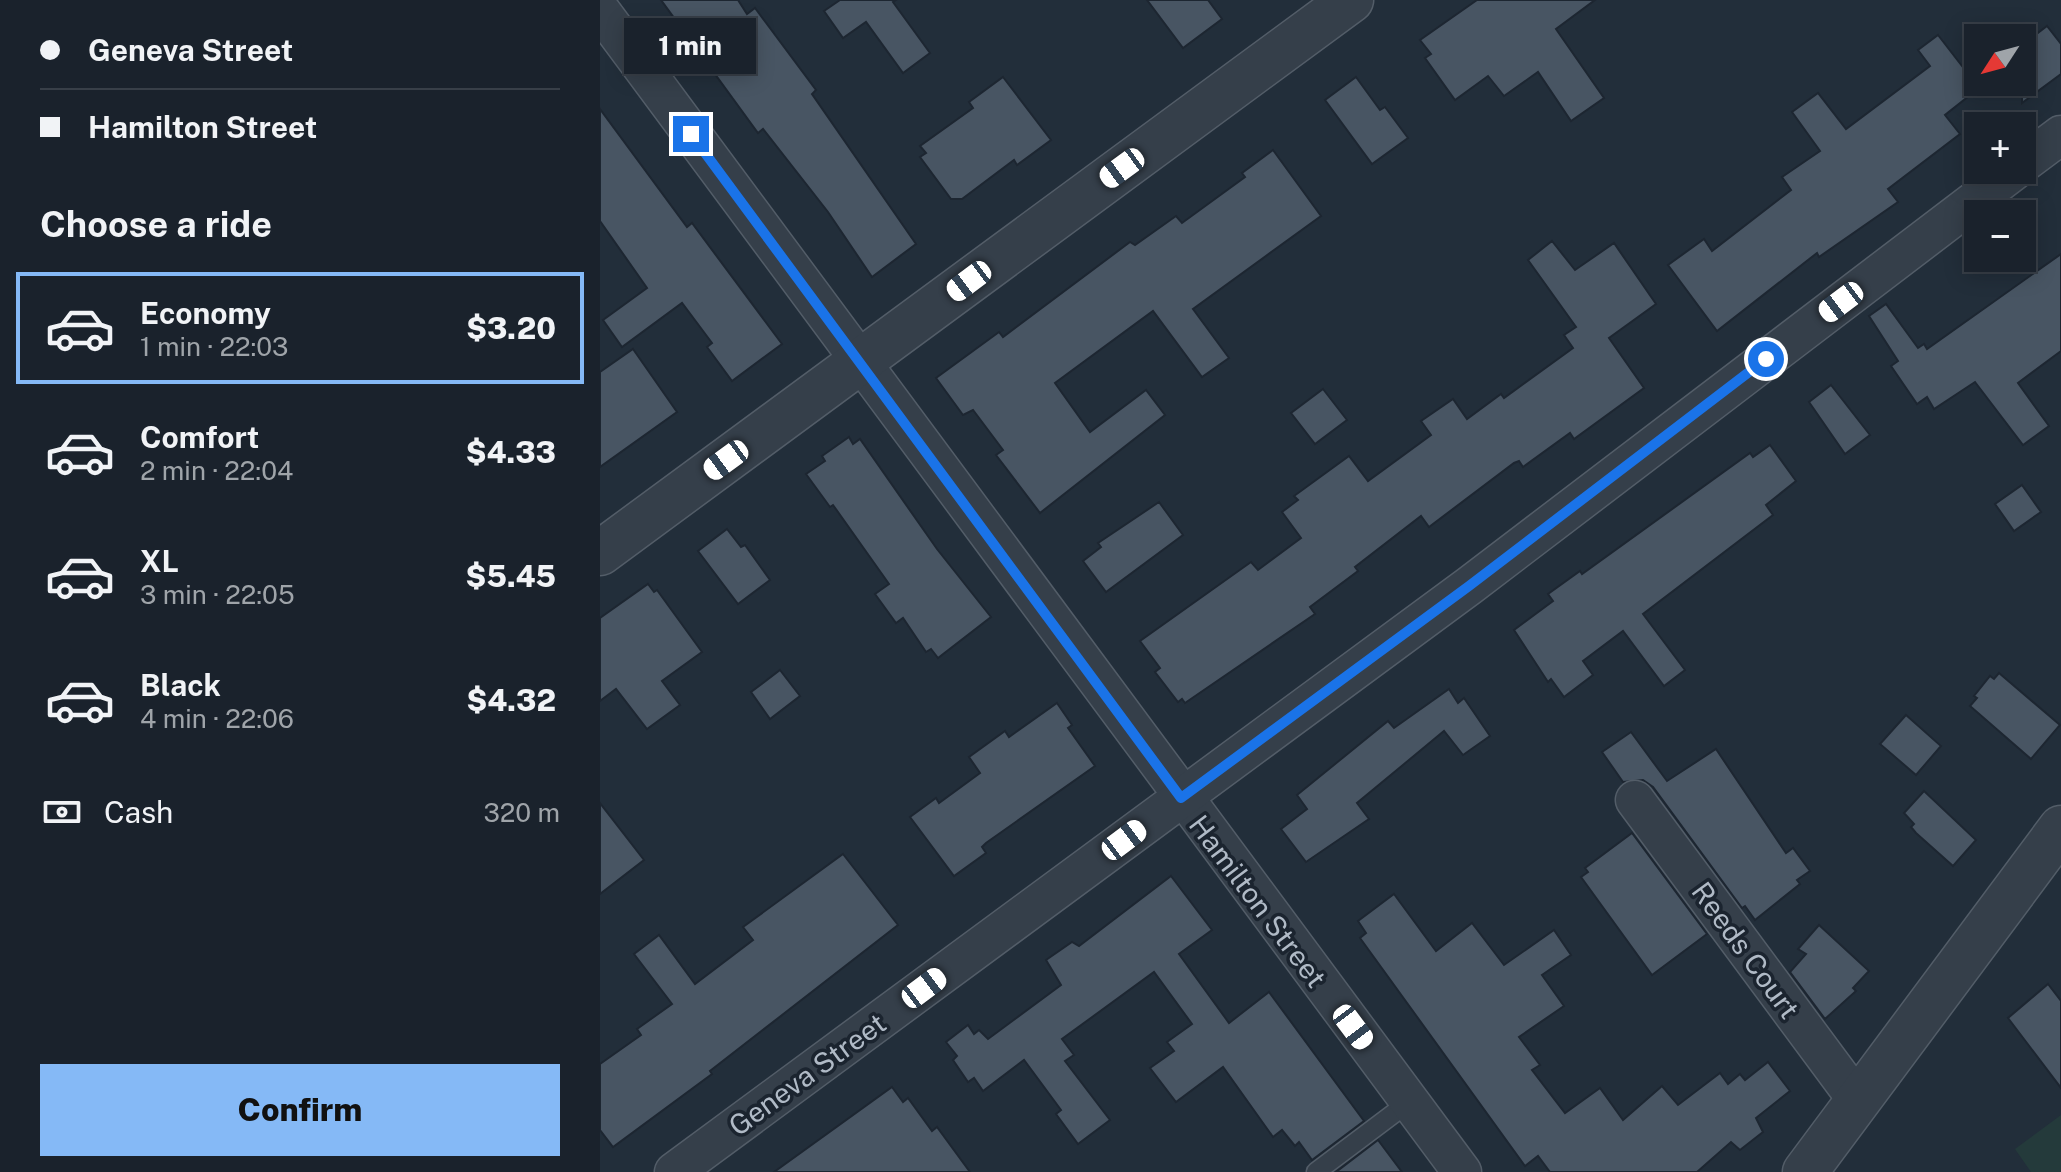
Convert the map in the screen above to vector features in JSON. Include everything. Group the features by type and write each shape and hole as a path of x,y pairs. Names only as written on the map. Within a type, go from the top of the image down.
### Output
{"street":[{"path":"600,553 1351,0"},
{"name":"Hamilton Street","path":"600,10 1181,798 1462,1172"},
{"path":"2036,154 2061,135"},
{"name":"Geneva Street","path":"674,1172 1469,586 1997,184"},
{"name":"Reeds Court","path":"1635,800 1858,1101"},
{"path":"1805,1172 2061,828"}],"lane":[{"path":"1316,1172 1409,1102"}],"green space":[{"path":"2061,1115 2061,1172 2031,1172 2015,1149"}],"building":[{"path":"661,0 738,0 747,14 755,8 816,90 812,94 916,244 872,277 828,212 763,129 758,133"},
{"path":"840,0 896,0 893,2 930,53 903,73 866,22 843,38 824,11"},
{"path":"1147,0 1208,0 1222,19 1183,48"},
{"path":"1477,0 1595,0 1556,29 1604,98 1571,121 1538,72 1504,96 1488,76 1455,100 1425,58 1431,54 1420,40"},
{"path":"2047,26 2061,44 2061,74 2036,93 2036,34"},
{"path":"1938,35 1964,69 1964,96 1969,96 1945,115 1960,134 1888,189 1898,202 1819,257 1817,253 1717,331 1668,265 1704,239 1712,251 1791,190 1782,177 1820,151 1792,112 1818,93 1846,129 1930,66 1918,50"},
{"path":"1003,77 1051,140 1017,165 1014,160 962,199 951,199 920,157 926,153 920,146 973,108 969,102"},
{"path":"1356,77 1380,110 1385,107 1408,138 1372,164 1325,100"},
{"path":"600,109 687,227 692,223 782,344 732,381 707,347 712,343 682,303 622,347 603,320 647,288 600,221"},
{"path":"1273,150 1321,216 1193,309 1229,358 1202,377 1153,311 1055,383 1090,432 1146,390 1165,415 1040,513 996,455 1003,450 973,410 963,415 936,378 999,332 1003,337 1130,242 1135,245 1176,216 1182,223 1245,177 1242,173"},
{"path":"1552,241 1575,270 1614,243 1656,304 1609,338 1644,388 1574,439 1570,433 1523,467 1519,461 1514,463 1429,527 1421,516 1355,567 1358,571 1310,607 1315,614 1185,703 1182,699 1178,702 1155,672 1160,668 1140,641 1251,562 1258,570 1301,538 1282,512 1298,500 1294,496 1349,456 1368,481 1431,435 1421,421 1453,399 1467,419 1501,394 1504,398 1573,348 1564,335 1576,327 1528,260"},
{"path":"2061,254 2061,351 2018,383 2049,426 2023,445 1975,382 1934,409 1927,397 1917,404 1891,366 1898,361 1869,316 1886,304 1918,348 1924,344 1927,349"},
{"path":"633,349 677,412 600,467 600,372"},
{"path":"1831,385 1870,435 1845,454 1809,402"},
{"path":"1323,389 1347,420 1315,444 1291,413"},
{"path":"849,437 853,444 860,439 937,549 991,617 938,658 931,649 926,652 903,618 896,623 875,594 889,584 833,505 830,507 806,474 825,461 822,456"},
{"path":"1770,445 1796,481 1766,505 1773,515 1643,614 1685,670 1664,686 1623,631 1583,661 1593,675 1564,697 1551,679 1548,682 1514,630 1553,601 1548,594 1580,571 1582,574 1750,453 1753,457"},
{"path":"2022,485 2041,512 2014,531 1995,504"},
{"path":"1159,502 1183,535 1106,592 1083,561 1101,547 1098,543"},
{"path":"727,529 741,547 745,545 770,580 738,604 698,551"},
{"path":"648,584 654,592 657,590 702,652 662,681 680,705 647,729 616,689 600,701 600,618"},
{"path":"780,670 800,696 770,719 751,692"},
{"path":"1999,673 2060,725 2031,759 1970,706 1990,676 1994,679"},
{"path":"1449,689 1458,703 1464,698 1490,736 1463,755 1444,731 1357,803 1369,819 1306,862 1281,829 1307,809 1297,795 1388,721 1394,728"},
{"path":"1057,703 1072,725 1068,728 1095,766 986,843 982,847 986,853 954,876 910,817 936,798 939,803 980,773 969,757 1005,731 1009,737"},
{"path":"1906,715 1941,746 1916,775 1880,744"},
{"path":"1631,732 1667,781 1716,749 1786,853 1793,848 1810,871 1797,880 1800,884 1755,920 1745,906 1742,908 1653,787 1643,780 1623,782 1602,752"},
{"path":"1924,791 1976,840 1953,866 1916,833 1911,827 1914,824 1904,813"},
{"path":"600,803 644,860 600,894"},
{"path":"1632,833 1707,934 1652,975 1581,877 1588,872 1585,868"},
{"path":"843,854 898,925 710,1071 712,1074 613,1147 600,1130 600,1064 641,1035 637,1029 672,1004 634,954 659,935 695,984 753,940 743,927"},
{"path":"1171,876 1212,930 1179,954 1229,1023 1269,992 1364,1121 1312,1160 1299,1142 1295,1146 1282,1130 1273,1137 1223,1067 1176,1102 1150,1068 1174,1051 1167,1042 1192,1024 1154,972 1062,1039 1074,1055 1065,1061 1110,1120 1078,1144 1056,1114 1061,1110 1024,1060 983,1091 974,1078 968,1082 953,1060 957,1056 946,1042 968,1025 974,1034 979,1030 988,1039 1061,985 1046,960 1072,942 1079,946"},
{"path":"1394,894 1436,951 1472,923 1504,965 1554,930 1571,955 1542,975 1564,1006 1519,1037 1540,1065 1532,1070 1565,1113 1600,1088 1623,1120 1662,1086 1678,1105 1720,1073 1728,1084 1740,1074 1745,1080 1768,1062 1790,1091 1756,1118 1763,1132 1740,1150 1731,1142 1697,1172 1550,1172 1538,1156 1525,1166 1360,938 1366,933 1358,921"},
{"path":"1819,925 1869,971 1853,988 1856,991 1825,1019 1790,972 1806,954 1798,949"},
{"path":"2048,984 2061,1001 2061,1088 2008,1018"},
{"path":"892,1087 903,1102 908,1098 932,1131 937,1127 970,1172 774,1172"},
{"path":"1378,1140 1402,1172 1336,1172"}],"route":[{"path":"691,134 1181,798 1469,586 1766,359"}]}
